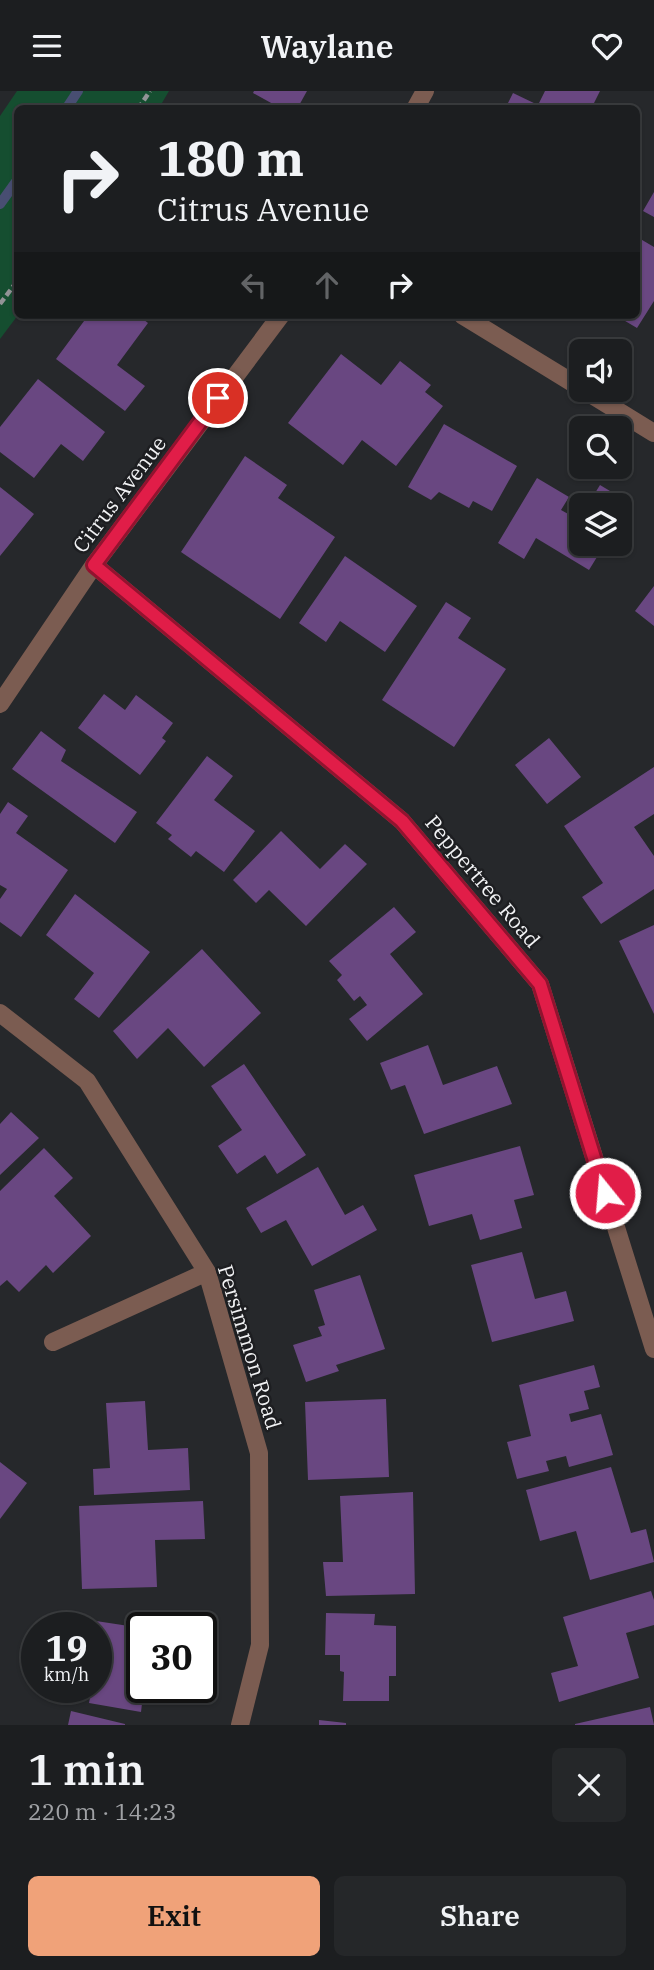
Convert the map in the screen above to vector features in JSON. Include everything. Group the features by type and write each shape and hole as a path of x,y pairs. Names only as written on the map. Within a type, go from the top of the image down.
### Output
{"street":[{"name":"Citrus Avenue","path":"0,704 94,565 278,319"},
{"path":"469,319 569,380"},
{"path":"604,402 654,433"},
{"name":"Peppertree Road","path":"94,565 402,821 540,984 654,1349"},
{"name":"Persimmon Road","path":"0,1013 87,1081 207,1272 258,1453 260,1645 240,1725"},
{"path":"53,1342 207,1272"}],"path":[{"path":"0,304 14,285"}],"green space":[{"path":"17,91 169,91 161,105 14,105 15,319 0,339 0,116"}],"building":[{"path":"307,91 299,105 275,105 253,93"},
{"path":"545,91 600,91 593,105 538,105"},
{"path":"513,93 538,105 507,105"},
{"path":"654,192 654,217 643,211"},
{"path":"640,239 654,247 654,301 637,328 622,319 640,319"},
{"path":"86,319 143,319 148,323 117,365 145,386 125,411 56,359"},
{"path":"341,354 381,385 400,361 431,385 425,392 443,406 396,466 362,440 343,465 288,423"},
{"path":"38,379 105,432 83,461 61,444 34,478 0,452 0,427"},
{"path":"444,424 517,466 492,511 473,501 469,508 439,492 431,500 408,487"},
{"path":"245,456 287,485 278,498 335,537 280,619 181,552"},
{"path":"537,478 569,497 561,510 569,514 569,556 598,556 589,570 536,538 524,559 498,543"},
{"path":"600,485 613,493 595,493"},
{"path":"0,487 34,514 0,556"},
{"path":"345,556 417,606 385,652 340,621 326,642 299,623"},
{"path":"654,586 654,626 635,611"},
{"path":"446,602 471,618 458,638 506,669 454,747 382,700"},
{"path":"104,694 125,710 136,695 173,723 162,738 166,741 140,775 78,728"},
{"path":"41,731 66,750 61,761 137,812 115,843 12,769"},
{"path":"549,738 581,777 547,804 515,765"},
{"path":"207,756 233,776 214,800 255,831 224,872 196,851 191,857 168,839 172,835 156,823"},
{"path":"654,767 654,814 634,827 654,856 654,889 601,924 582,897 603,883 564,826"},
{"path":"8,802 28,816 16,833 68,870 21,937 0,922 0,899 7,889 0,885 0,814"},
{"path":"281,831 320,869 345,844 367,864 306,926 269,890 256,903 233,880"},
{"path":"75,894 150,952 99,1018 74,999 94,973 46,935"},
{"path":"394,907 416,932 390,954 423,994 367,1041 349,1019 367,1005 360,996 354,1001 337,980 342,975 329,961"},
{"path":"654,925 654,1014 619,941"},
{"path":"202,949 261,1013 204,1067 168,1028 137,1059 113,1031"},
{"path":"428,1045 443,1085 497,1066 512,1104 424,1134 405,1085 391,1090 380,1063"},
{"path":"244,1064 306,1155 277,1174 265,1155 237,1174 218,1146 242,1130 211,1086"},
{"path":"11,1112 39,1138 0,1175 0,1124"},
{"path":"520,1146 534,1195 514,1200 522,1228 480,1240 472,1214 429,1226 414,1175"},
{"path":"44,1148 73,1178 54,1196 91,1236 53,1273 46,1265 19,1292 7,1280 0,1286 0,1191"},
{"path":"318,1167 345,1215 363,1205 377,1230 312,1266 286,1220 261,1233 246,1208"},
{"path":"522,1252 535,1299 566,1291 574,1321 492,1342 471,1265"},
{"path":"360,1275 385,1349 336,1365 339,1371 306,1382 293,1345 322,1336 318,1327 325,1325 314,1290"},
{"path":"594,1365 600,1387 584,1391 589,1409 569,1414 571,1422 601,1414 613,1455 569,1467 566,1456 546,1461 549,1471 517,1479 507,1442 531,1436 519,1385"},
{"path":"386,1399 389,1477 308,1480 305,1402"},
{"path":"145,1401 148,1450 188,1448 190,1490 94,1495 93,1469 110,1468 106,1403"},
{"path":"0,1462 27,1483 0,1519"},
{"path":"611,1467 631,1533 646,1529 654,1562 590,1580 576,1531 540,1541 526,1490"},
{"path":"413,1492 415,1594 326,1596 323,1562 343,1562 340,1496"},
{"path":"203,1501 205,1539 155,1540 157,1587 82,1589 79,1506"},
{"path":"651,1591 654,1600 654,1625 626,1633 639,1678 559,1702 551,1673 578,1666 563,1617"},
{"path":"326,1613 375,1614 374,1625 396,1626 396,1676 389,1676 389,1701 343,1701 344,1672 340,1671 340,1655 325,1655"},
{"path":"112,1623 126,1626 126,1703 142,1703 141,1712 89,1703 112,1703"},
{"path":"650,1707 654,1725 575,1725 575,1724"},
{"path":"71,1711 125,1724 125,1725 68,1725"},
{"path":"319,1720 346,1723 346,1725 319,1725"}],"waterway":[{"path":"69,105 78,91"},
{"path":"0,204 14,185"}],"route":[{"path":"218,398 94,565 402,821 540,984 605,1193"}]}
